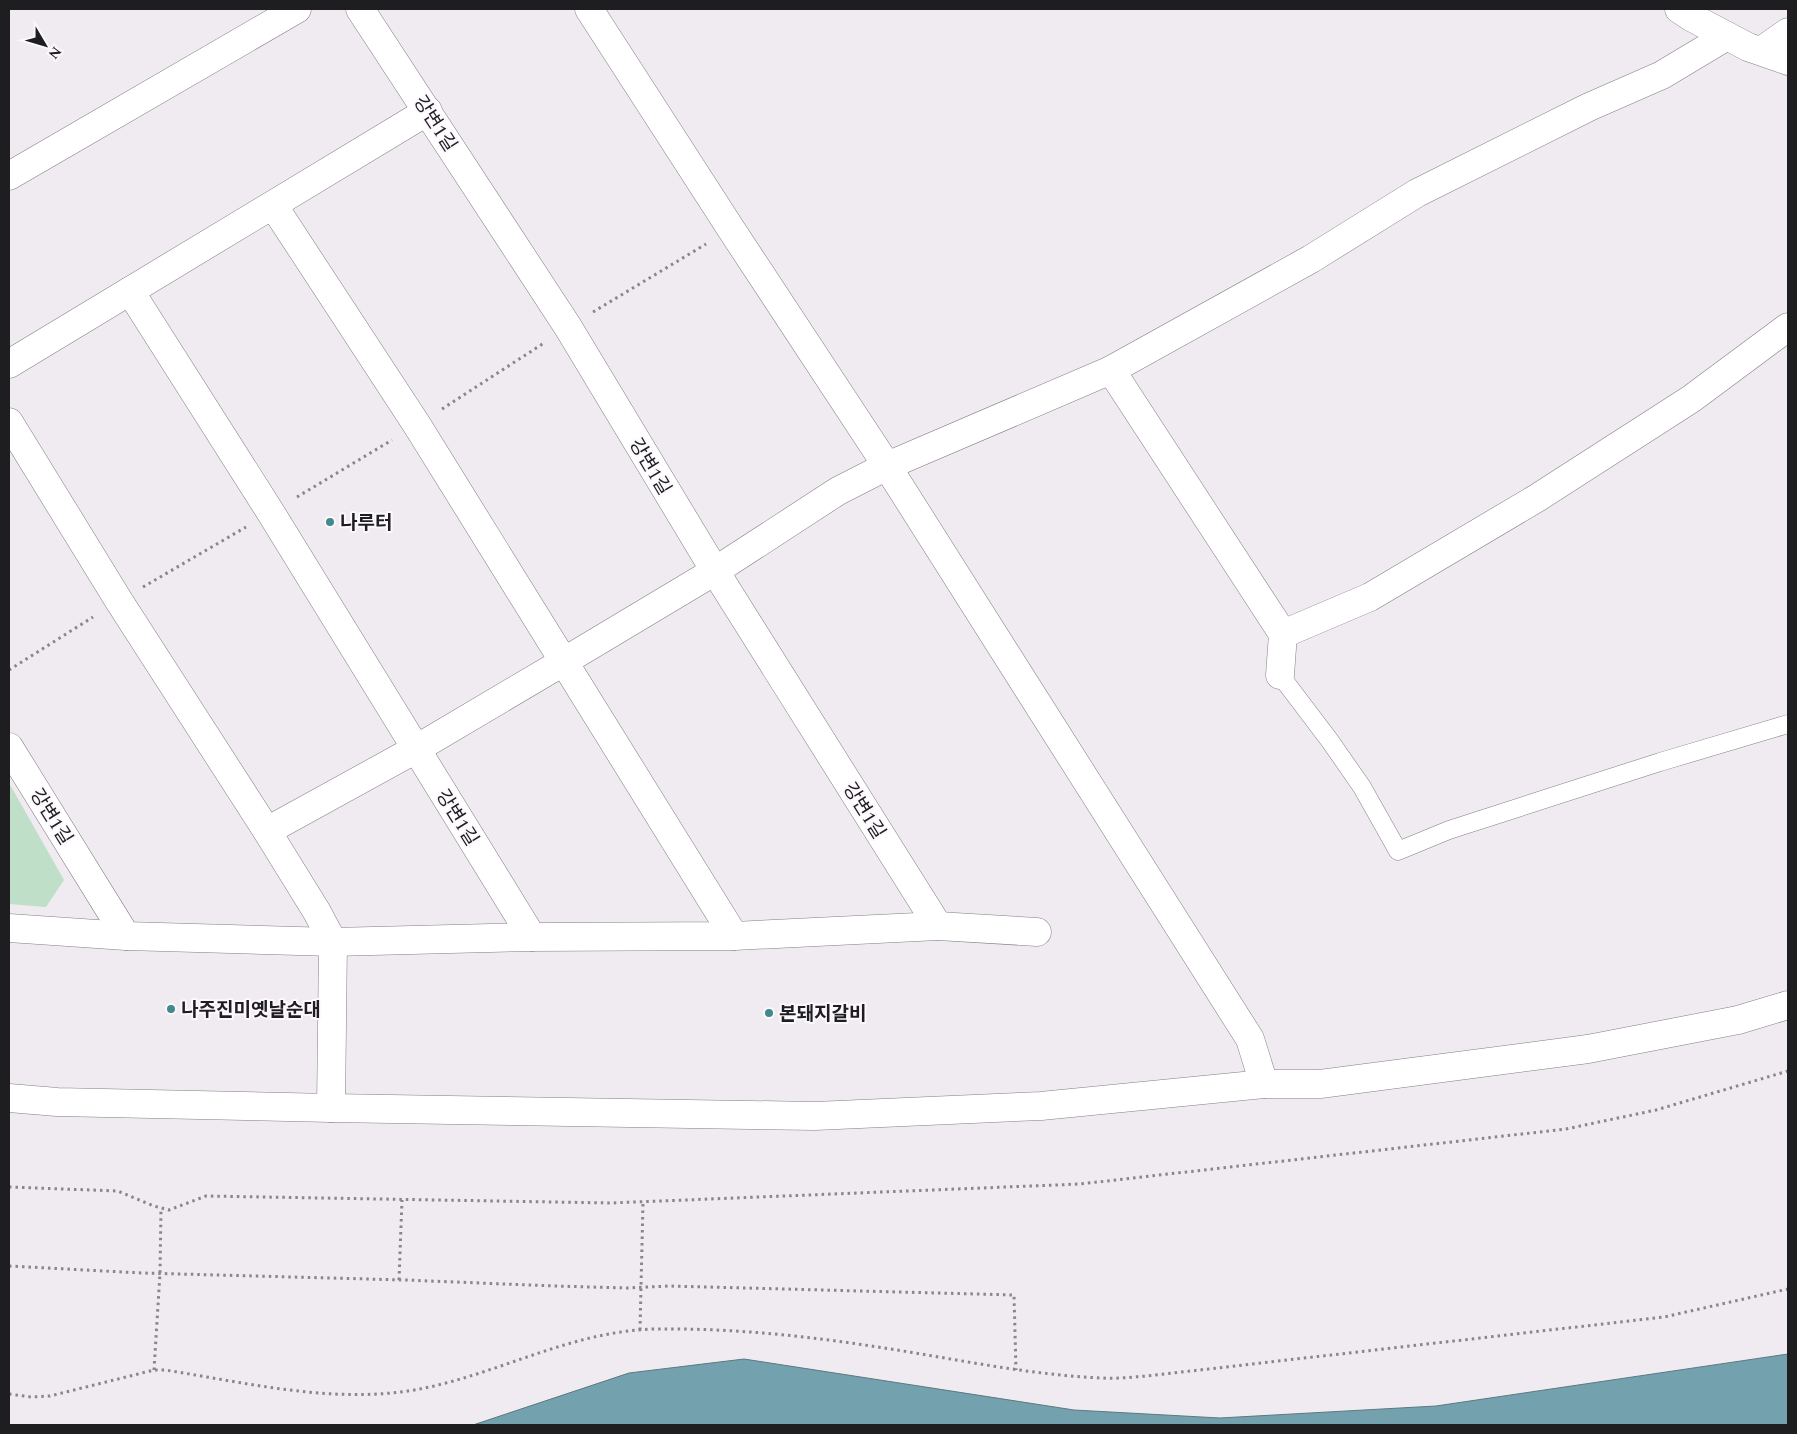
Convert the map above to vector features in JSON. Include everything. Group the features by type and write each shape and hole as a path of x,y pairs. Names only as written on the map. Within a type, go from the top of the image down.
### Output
{"street":[{"path":"9,176 297,9"},
{"name":"강변1길","path":"360,9 568,328 714,570 938,926"},
{"path":"589,9 730,229 887,466 1250,1039 1264,1084"},
{"path":"1679,9 1748,47 1788,61"},
{"path":"1761,50 1788,32"},
{"path":"267,831 416,749 563,662 714,570 838,491 887,466 1110,370 1311,259 1417,193 1589,107 1662,75 1727,36"},
{"path":"9,364 428,111"},
{"path":"273,205 417,425 734,936"},
{"name":"강변1길","path":"130,291 271,512 532,937"},
{"path":"1283,634 1370,597 1537,498 1691,399 1788,327"},
{"path":"1110,370 1283,634 1280,675"},
{"path":"9,422 119,601 267,831 317,912 333,942 331,1108"},
{"name":"강변1길","path":"9,747 126,936"},
{"path":"9,928 126,936 333,942 532,937 734,936 938,926 1037,932"},
{"path":"9,1098 57,1102 815,1116 1041,1106 1264,1084 1320,1084 1588,1049 1738,1020 1788,1005"}],"lane":[{"path":"1280,675 1362,787 1398,851 1449,830 1660,762 1788,724"}],"path":[{"path":"9,670 119,601 417,425 568,328 730,229"},
{"path":"9,1187 118,1191 169,1210 206,1196 611,1203 1080,1184 1556,1130 1656,1110 1788,1071"},
{"path":"399,1280 402,1200"},
{"path":"640,1330 643,1202"},
{"path":"154,1370 160,1273 161,1208"},
{"path":"9,1266 160,1273 641,1288 670,1286 1014,1295 1016,1370"},
{"path":"9,1394 31,1397 50,1396 154,1370 165,1370 309,1392 353,1396 395,1392 437,1386 568,1342 640,1330 748,1331 881,1348 1016,1370 1103,1378 1147,1376 1664,1317 1788,1290"}],"green space":[{"path":"9,783 64,880 46,907 9,904"}],"water":[{"path":"1788,1354 1788,1425 473,1425 629,1373 744,1359 1074,1410 1220,1418 1436,1406"}],"place":[{"name":"나루터","path":"330,522"},
{"name":"나주진미옛날순대","path":"171,1009"},
{"name":"본돼지갈비","path":"769,1013"}]}
